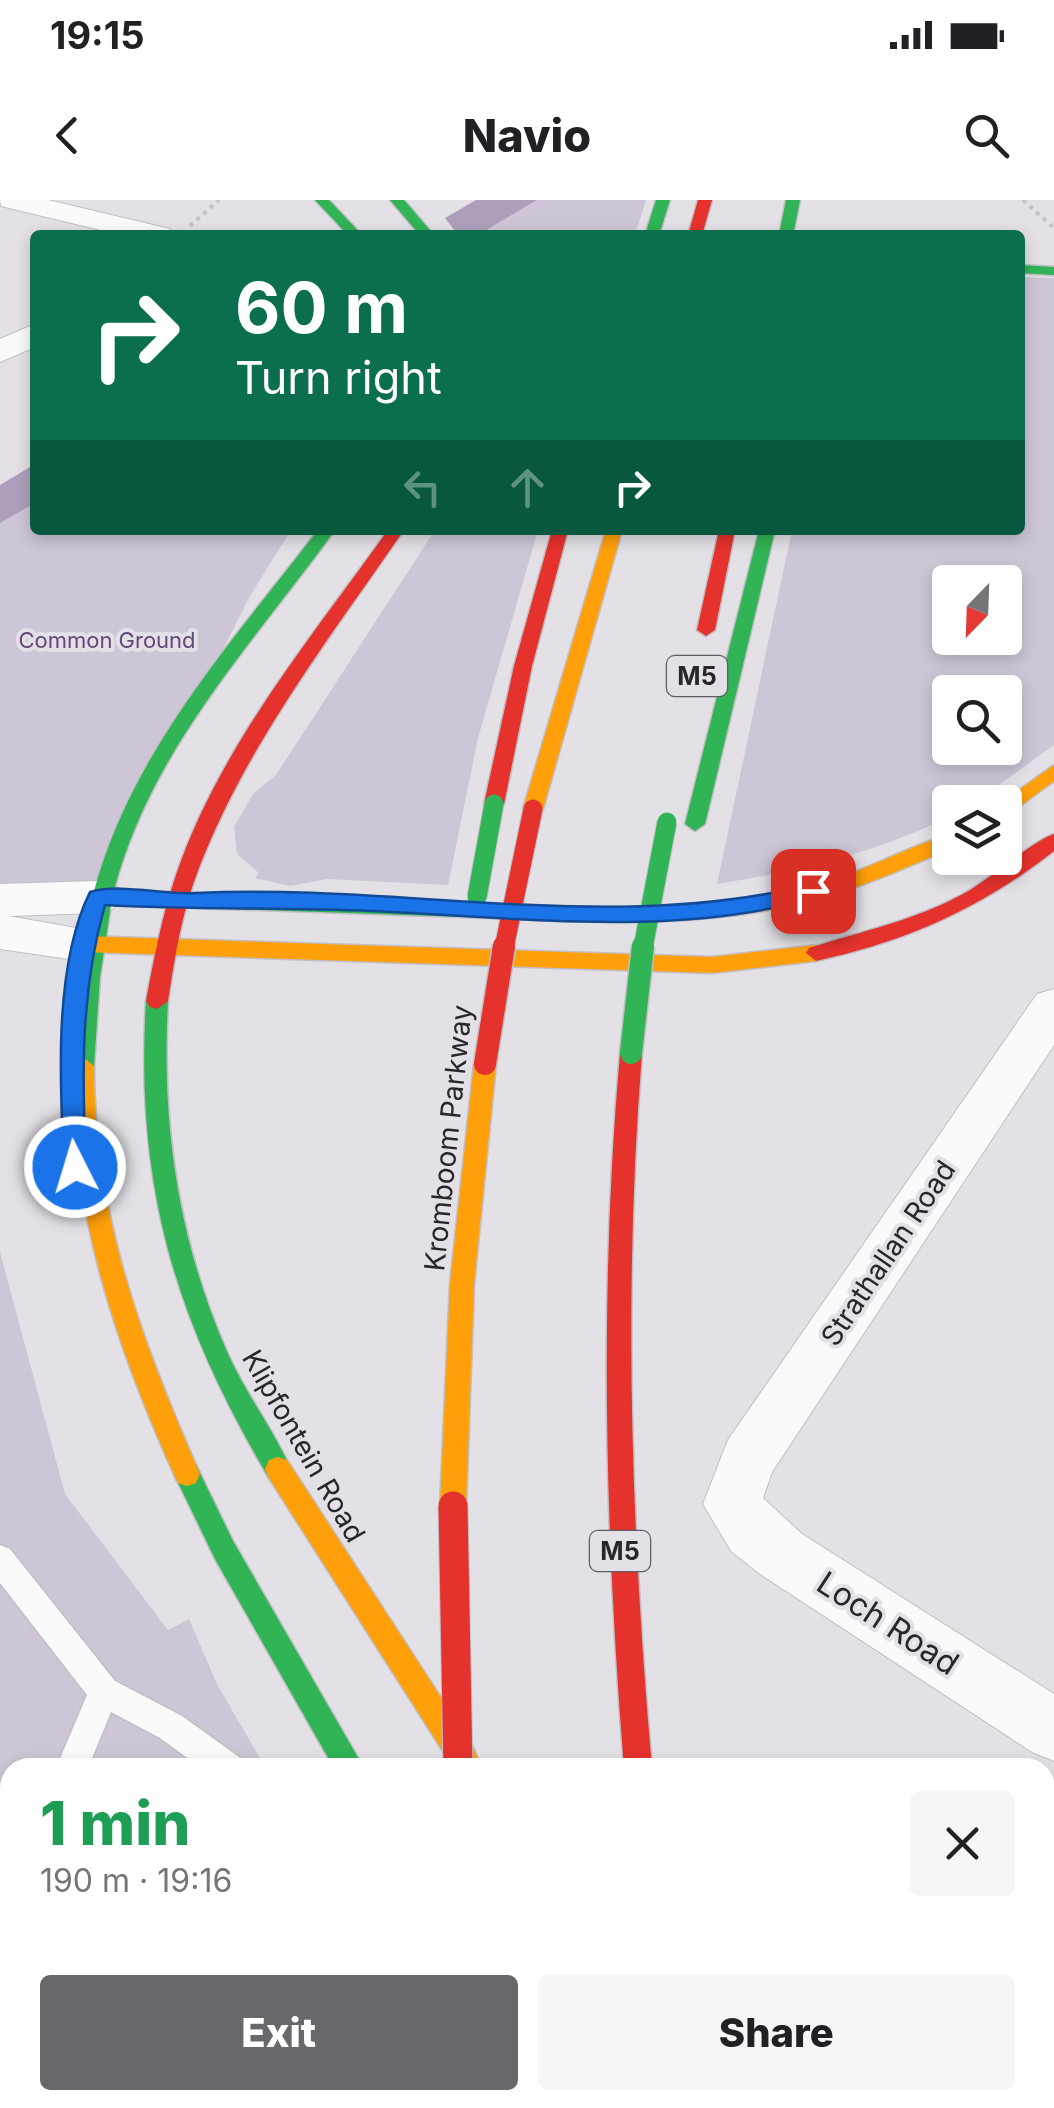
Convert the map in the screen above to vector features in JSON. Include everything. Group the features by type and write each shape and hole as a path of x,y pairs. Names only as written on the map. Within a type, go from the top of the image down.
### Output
{"main road":[{"path":"322,200 350,230"},
{"path":"398,200 423,230"},
{"path":"654,230 663,200"},
{"path":"696,230 705,200"},
{"path":"787,230 793,200"},
{"path":"1025,269 1054,272"},
{"path":"324,535 152,773 122,834 83,944 70,1056 71,1130 79,1204 114,1336 163,1450 344,1758"},
{"name":"Klipfontein Road","path":"393,535 250,745 216,806 176,902 162,946 150,1072 152,1132 177,1247 230,1388 386,1641 463,1758"},
{"path":"466,974 494,804 523,666 559,535"},
{"name":"Kromboom Parkway","path":"458,1758 453,1542 459,1326 485,1064 514,892 534,809 613,535"},
{"name":"M5","path":"702,654 725,535"},
{"path":"693,832 766,535"},
{"path":"1022,796 1054,771"},
{"name":"M5","path":"637,1758 618,1527 614,1333 621,1134 643,947 669,813"},
{"path":"83,944 712,965 798,957 845,951 906,932 1012,878 1054,842"},
{"path":"97,897 176,902 244,898 622,914 773,902 868,874 932,848"},
{"path":"632,1044 662,969 681,891"},
{"path":"446,1208 462,1284"}],"street":[{"path":"11,200 138,230"},
{"path":"0,352 30,337"},
{"path":"0,900 97,897"},
{"path":"0,932 83,944"},
{"name":"Strathallan Road","path":"732,1504 748,1459 1050,1021"},
{"name":"Loch Road","path":"732,1504 752,1531 781,1554 1054,1730"}],"lane":[{"path":"0,1559 104,1692 171,1727 214,1758"},
{"path":"76,1758 104,1692"}],"path":[{"path":"186,230 218,200"},
{"path":"1023,200 1054,228"}],"green space":[{"path":"537,200 646,200 637,230 486,230"},
{"path":"1025,277 1054,278 1054,745 999,785 932,785 932,824 922,829 836,859 717,884 791,535 1025,535"},
{"name":"Common Ground","path":"30,478 30,535 288,535 250,596 97,897 0,901 0,499"},
{"path":"432,535 537,535 478,738 448,885 327,879 290,886 255,878 259,873 237,854 234,827 253,794 276,775"},
{"path":"0,1252 65,1494 168,1630 189,1619 217,1684 260,1758 0,1758"}],"shaded area":[{"path":"476,200 537,200 486,230 454,230 445,218"},
{"path":"30,467 30,506 0,523 0,485"}],"traffic: fast":[{"path":"322,200 350,230"},
{"path":"397,200 423,230"},
{"path":"654,230 663,200"},
{"path":"787,230 793,200"},
{"path":"1025,269 1054,271"},
{"path":"83,1066 98,918 122,833 141,792 188,713 323,535"},
{"path":"695,824 766,535"},
{"path":"477,897 494,804"},
{"path":"631,1053 643,947 667,822"},
{"path":"97,897 493,911"},
{"path":"157,1001 156,1125 177,1245 218,1361 278,1469"},
{"path":"187,1474 224,1550 344,1758"}],"traffic: slow":[{"path":"533,809 613,535"},
{"path":"1022,796 1054,771"},
{"path":"493,911 643,914 755,904 833,888 932,849"},
{"path":"83,944 712,965 816,953"},
{"path":"453,1506 462,1284 485,1064"},
{"path":"83,1066 88,1169 110,1275 145,1379 187,1474"},
{"path":"278,1469 463,1757"}],"traffic: jam":[{"path":"696,230 705,200"},
{"path":"157,1001 168,934 187,871 214,810 281,694 392,535"},
{"path":"494,804 523,666 559,535"},
{"path":"706,630 726,535"},
{"path":"485,1064 513,892 533,809"},
{"path":"816,953 882,937 943,913 1000,881 1054,841"},
{"path":"631,1053 619,1232 617,1410 624,1589 637,1758"},
{"path":"453,1506 458,1758"}],"route":[{"path":"75,1167 70,1056 83,944 97,897 176,902 244,898 622,914 773,902 813,891"}]}
